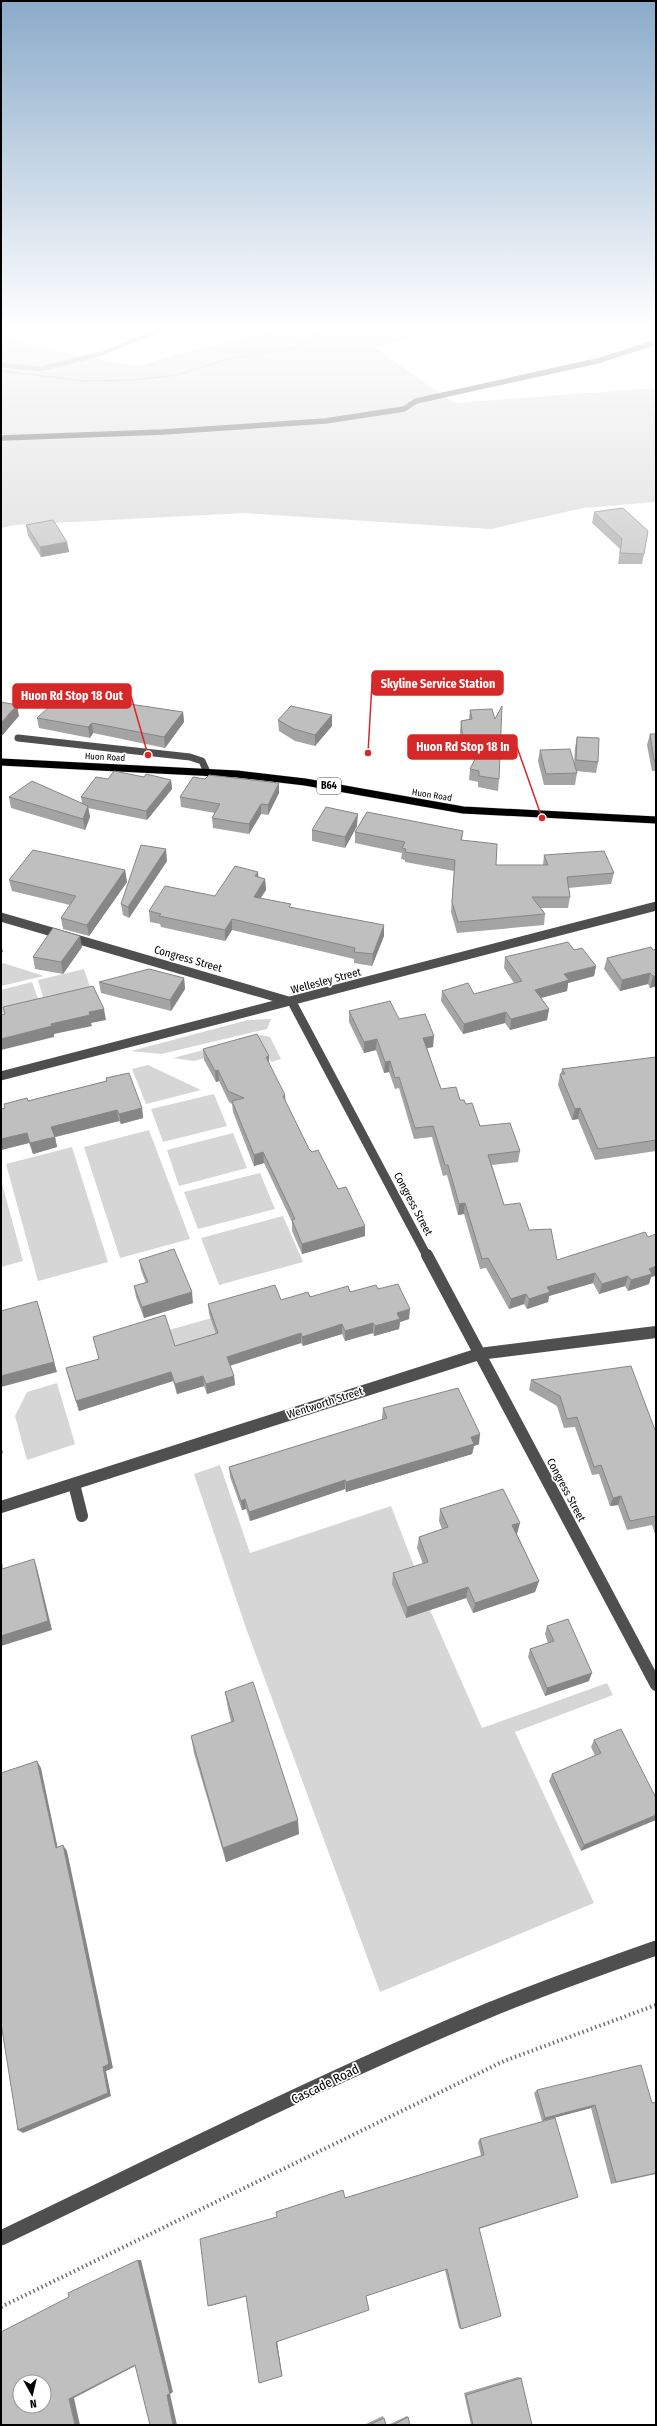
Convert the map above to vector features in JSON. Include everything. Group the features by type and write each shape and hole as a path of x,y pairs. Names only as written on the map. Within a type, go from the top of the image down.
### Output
{"main road":[{"name":"Huon Road","path":"1,762 207,772 305,782 463,810 656,820"}],"street":[{"name":"Huon Road","path":"18,738 190,757 202,761 207,772"},
{"name":"Wellesley Street","path":"1,1076 292,1002 638,909 656,906"},
{"name":"Congress Street","path":"1,917 292,1002 656,1685"},
{"name":"Wentworth Street","path":"1,1507 479,1354 656,1332"},
{"path":"74,1484 82,1516"},
{"name":"Cascade Road","path":"1,2238 401,2048 594,1969 656,1948"}],"path":[{"path":"1,2307 504,2061 656,2005"}],"shaded area":[{"path":"1,441 656,441 656,502 583,508 491,529 244,513 14,525 1,528"},
{"path":"3,963 44,976 1,986 1,965"},
{"path":"84,969 90,987 43,997 38,980"},
{"path":"32,982 40,1004 2,1014 1,990"},
{"path":"271,1019 267,1029 161,1054 131,1051 248,1020"},
{"path":"261,1035 270,1037 281,1059 271,1062 261,1043 194,1061 173,1058"},
{"path":"148,1065 201,1090 146,1104 132,1069"},
{"path":"214,1094 227,1126 163,1142 151,1109"},
{"path":"149,1130 190,1239 120,1258 84,1147"},
{"path":"233,1133 247,1168 179,1186 167,1150"},
{"path":"72,1147 108,1262 38,1281 6,1164"},
{"path":"260,1173 275,1209 198,1229 184,1192"},
{"path":"1,1180 23,1261 1,1267"},
{"path":"283,1216 303,1262 219,1285 201,1238"},
{"path":"212,1318 220,1338 153,1357 147,1336"},
{"path":"57,1383 75,1444 27,1460 15,1416 27,1392"},
{"path":"220,1465 250,1553 391,1506 418,1576 405,1617 430,1610 482,1728 607,1683 613,1695 515,1732 594,1903 380,1992 246,1628 194,1474"}],"building":[{"path":"623,508 648,531 644,554 620,553 622,539 594,512"},
{"path":"53,520 67,542 40,547 26,525"},
{"path":"63,694 183,712 164,737 92,723 88,727 37,718"},
{"path":"1,702 17,705 1,723"},
{"path":"291,706 332,715 315,735 294,729 278,720"},
{"path":"502,706 499,779 479,776 479,771 470,769 484,742 463,742 461,721 472,719 470,710 492,709 495,719"},
{"path":"650,734 656,734 656,760 654,760"},
{"path":"577,737 599,738 598,762 576,760"},
{"path":"570,749 577,773 546,774 540,750"},
{"path":"114,771 144,777 146,774 171,780 146,811 81,797 96,777 108,779"},
{"path":"209,775 279,783 268,805 261,804 249,824 212,818 220,804 180,797 193,777 205,779"},
{"path":"32,781 88,806 83,819 9,797"},
{"path":"326,807 358,814 345,837 312,830"},
{"path":"367,812 463,831 461,840 497,844 496,865 548,865 544,855 604,851 614,873 567,877 570,897 532,897 545,914 458,922 452,902 455,860 405,852 406,849 402,848 405,842 355,832"},
{"path":"141,845 166,849 128,907 121,904"},
{"path":"33,850 125,870 87,925 61,918 76,896 9,880"},
{"path":"235,866 258,872 255,876 265,879 254,897 291,904 289,907 384,925 373,954 354,952 355,948 232,919 225,930 159,916 161,914 149,911 165,886 215,896"},
{"path":"53,928 80,936 61,962 33,957"},
{"path":"568,942 574,950 582,948 596,966 564,974 569,980 535,990 549,1009 511,1019 506,1012 464,1024 442,991 468,983 474,994 522,981 505,957"},
{"path":"651,947 653,950 656,949 656,976 653,976 650,973 622,980 607,958"},
{"path":"149,969 184,978 170,1000 99,982"},
{"path":"93,986 104,1009 89,1012 90,1015 51,1024 52,1026 1,1039 1,1015 5,1014 3,1007"},
{"path":"390,1001 399,1019 425,1014 434,1036 423,1038 441,1089 456,1087 460,1100 464,1100 466,1104 472,1103 480,1126 510,1123 520,1151 488,1155 504,1205 520,1203 529,1230 551,1229 557,1260 645,1232 648,1237 656,1234 656,1266 649,1269 652,1274 631,1280 628,1276 602,1284 595,1273 547,1287 550,1292 529,1299 526,1294 511,1299 488,1258 482,1259 465,1203 459,1204 448,1165 445,1165 433,1126 415,1128 399,1077 395,1078 390,1061 385,1062 377,1039 364,1042 349,1011"},
{"path":"257,1034 269,1056 266,1057 309,1149 312,1152 318,1150 338,1189 346,1187 365,1226 302,1244 292,1220 295,1219 263,1152 254,1155 232,1101 244,1098 228,1091 218,1070 215,1071 203,1049"},
{"path":"656,1057 656,1140 598,1149 580,1108 575,1109 560,1074 565,1074 562,1069"},
{"path":"129,1073 142,1108 119,1114 117,1110 51,1127 55,1137 30,1143 27,1133 1,1139 1,1109 5,1108 4,1104 27,1098 28,1101 107,1081 106,1078"},
{"path":"174,1249 192,1292 142,1307 134,1286 148,1282 139,1260"},
{"path":"398,1284 410,1309 397,1313 400,1319 375,1326 373,1323 345,1331 342,1324 302,1337 301,1333 227,1357 234,1376 206,1384 203,1376 175,1384 171,1372 76,1401 66,1368 99,1359 93,1337 165,1315 175,1346 218,1333 208,1304 275,1285 281,1300 308,1292 310,1297 348,1286 350,1292 376,1285 378,1289"},
{"path":"37,1301 54,1362 1,1376 1,1311"},
{"path":"631,1366 656,1430 656,1518 655,1516 630,1521 621,1496 613,1498 601,1465 594,1467 577,1417 567,1419 560,1396 531,1380"},
{"path":"458,1388 480,1434 471,1437 474,1444 346,1482 345,1480 249,1512 245,1499 241,1501 229,1467 387,1418 383,1408"},
{"path":"503,1489 520,1523 512,1525 539,1581 475,1603 468,1587 407,1607 393,1573 428,1562 419,1537 448,1527 440,1509"},
{"path":"34,1559 48,1621 1,1636 1,1564 2,1569"},
{"path":"568,1619 592,1673 547,1688 530,1649 554,1641 547,1626"},
{"path":"253,1682 298,1820 223,1848 191,1736 234,1721 225,1692"},
{"path":"621,1729 656,1798 656,1815 584,1845 552,1774 601,1753 594,1740"},
{"path":"37,1761 56,1848 63,1845 109,2064 103,2067 108,2093 18,2130 1,2023 1,1773"},
{"path":"641,2065 652,2103 656,2102 656,2173 616,2182 595,2105 545,2118 537,2090"},
{"path":"555,2118 578,2197 479,2228 501,2316 461,2329 447,2269 366,2296 369,2310 276,2342 282,2376 259,2383 246,2296 208,2306 200,2239 277,2217 276,2212 343,2190 345,2198 484,2155 480,2139"},
{"path":"138,2260 170,2394 167,2395 173,2425 150,2425 135,2365 69,2399 75,2425 1,2425 1,2332 69,2297 68,2293"},
{"path":"521,2378 532,2425 473,2425 466,2395"},
{"path":"408,2417 410,2425 393,2425"},
{"path":"384,2418 386,2425 369,2425"}],"place":[{"name":"Skyline Service Station","path":"368,753"},
{"name":"Huon Rd Stop 18 Out","path":"148,755"},
{"name":"Huon Rd Stop 18 In","path":"542,818"}]}
